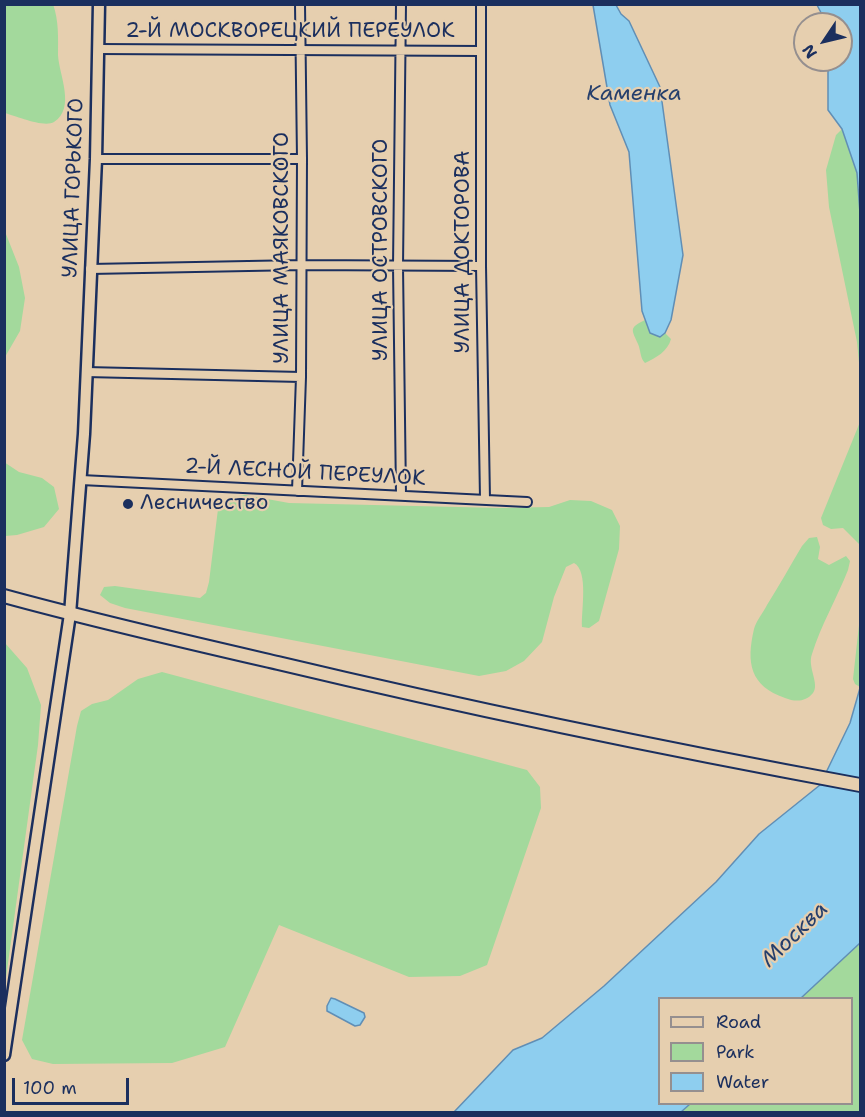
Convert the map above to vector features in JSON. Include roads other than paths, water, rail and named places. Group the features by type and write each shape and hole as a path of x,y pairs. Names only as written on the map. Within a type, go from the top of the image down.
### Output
{"highway":[{"path":"4,596 70,614 497,714 861,785"}],"main road":[{"name":"УЛИЦА ГОРЬКОГО","path":"4,1055 70,614 81,480 96,159 99,4"}],"street":[{"name":"УЛИЦА МАЯКОВСКОГО","path":"297,491 301,377 300,4"},
{"name":"УЛИЦА ОСТРОВСКОГО","path":"401,4 398,266 401,495"},
{"name":"УЛИЦА ДОКТОРОВА","path":"480,4 485,499"},
{"name":"2-Й МОСКВОРЕЦКИЙ ПЕРЕУЛОК","path":"98,49 481,51"},
{"path":"96,159 302,159"},
{"path":"90,269 301,265 481,266"},
{"path":"86,372 301,377"},
{"name":"2-Й ЛЕСНОЙ ПЕРЕУЛОК","path":"81,480 526,502"}],"water":[{"name":"Каменка","path":"593,5 616,5 629,21 660,87 683,255 671,320 665,333 660,337 650,333 642,311 629,152 610,105"},
{"path":"817,5 860,5 860,213 857,173 842,129 828,110 828,72 853,72 853,12 821,12"},
{"name":"Москва","path":"860,688 860,943 802,997 658,997 658,1105 689,1105 681,1112 454,1112 513,1050 542,1038 604,986 716,882 759,834 820,785 850,723"},
{"path":"331,998 364,1013 365,1017 360,1025 355,1026 327,1011"}],"place":[{"name":"Лесничество","path":"128,504"}]}
